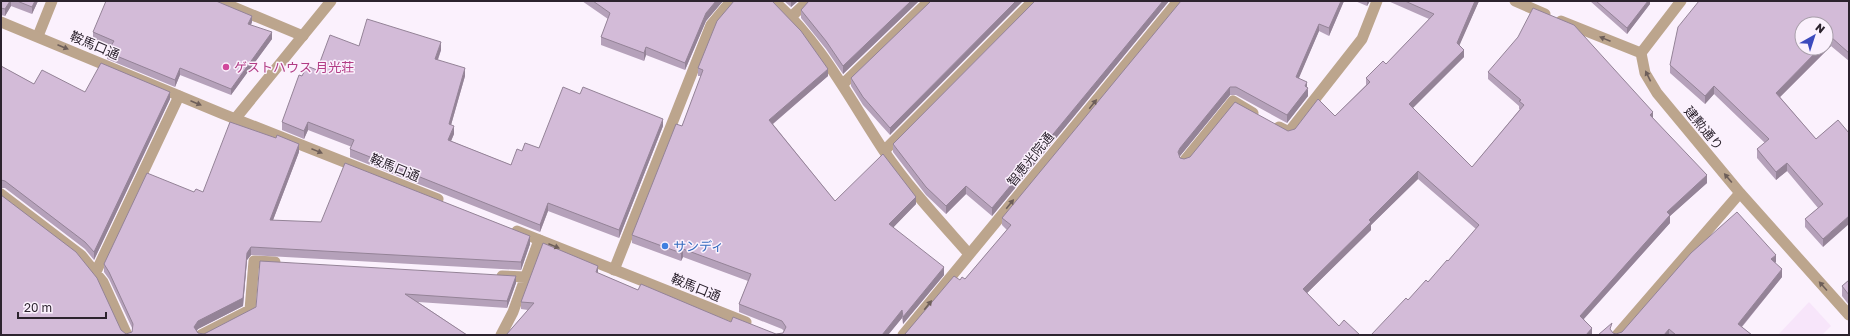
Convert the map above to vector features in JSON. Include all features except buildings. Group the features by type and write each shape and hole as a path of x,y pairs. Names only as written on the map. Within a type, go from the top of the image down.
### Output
{"street":[{"path":"38,36 52,1"},
{"path":"219,1 303,36"},
{"path":"235,119 331,1"},
{"path":"614,270 711,25 731,1"},
{"path":"774,1 792,16 843,84 884,151 927,207 969,254"},
{"path":"792,16 808,1"},
{"path":"843,84 929,1"},
{"path":"884,151 1033,1"},
{"name":"智恵光院通","path":"903,335 1178,1"},
{"path":"1185,160 1233,101 1288,132 1362,40 1377,1"},
{"path":"1515,1 1641,53 1681,1"},
{"name":"鞍馬口通","path":"1,22 38,36 235,119 450,204"},
{"name":"建勲通り","path":"1641,53 1645,73 1657,93 1740,193 1849,315"},
{"path":"96,274 179,96"},
{"path":"1617,335 1740,193"},
{"path":"1,208 4,196 81,255 103,282 127,335"},
{"name":"鞍馬口通","path":"509,228 758,326"},
{"path":"501,335 513,312 539,240"},
{"path":"201,335 250,310 254,261 286,263"},
{"path":"494,276 525,277"}],"shaded area":[{"path":"1809,302 1831,326 1822,335 1778,335"}],"place":[{"name":"ゲストハウス 月光荘","path":"226,67"},
{"name":"サンディ","path":"665,246"}]}
